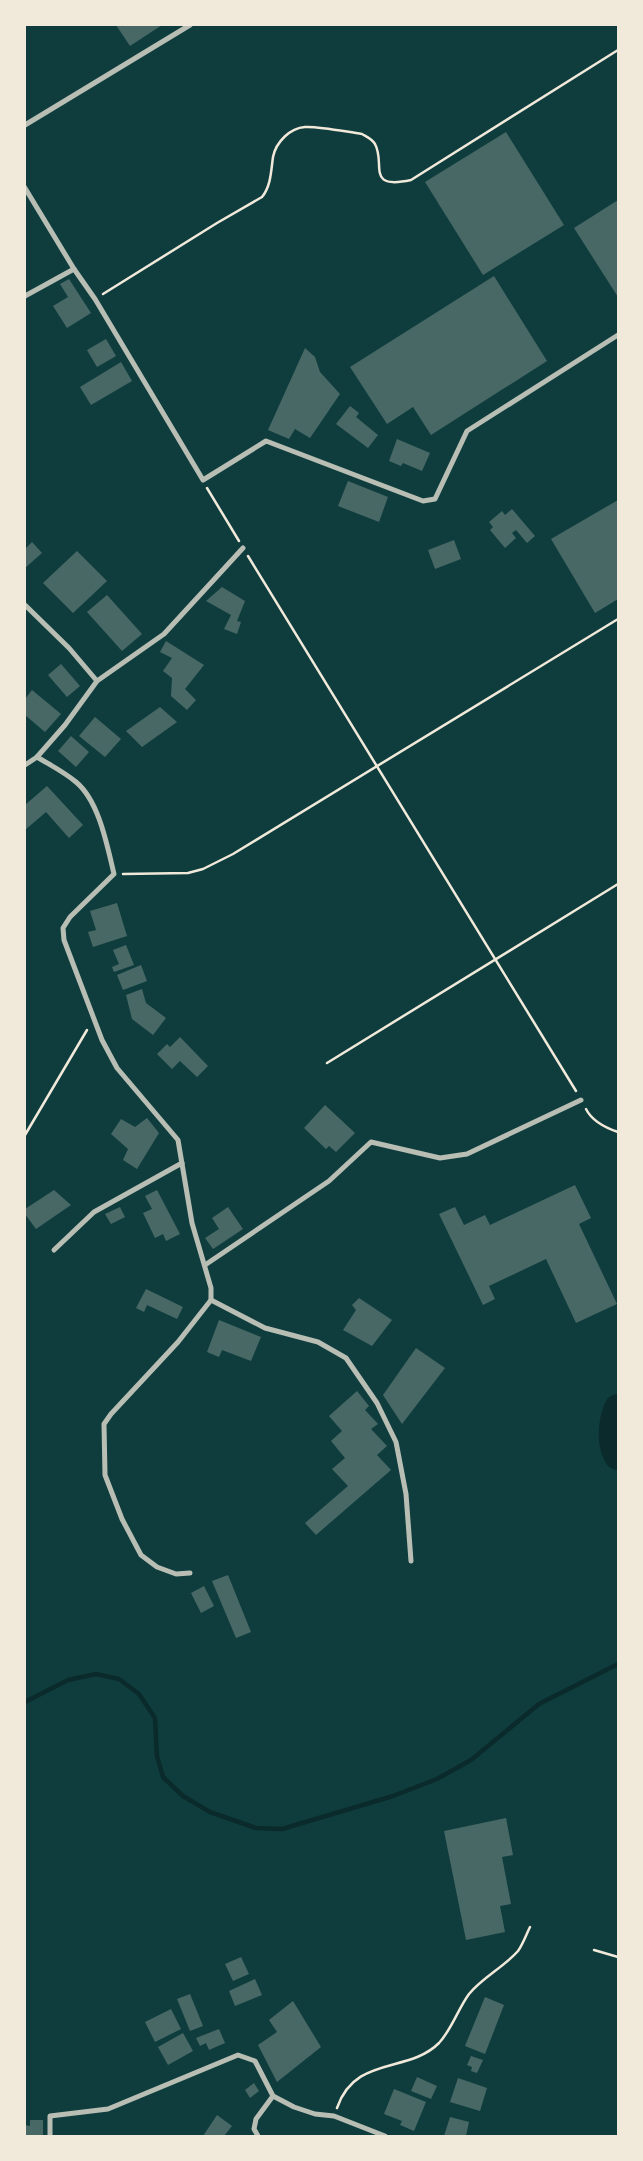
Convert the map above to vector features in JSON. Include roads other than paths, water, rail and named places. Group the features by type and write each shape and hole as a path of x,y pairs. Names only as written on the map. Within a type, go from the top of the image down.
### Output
{"street":[{"path":"25,125 190,25"},
{"path":"25,188 74,269 95,299 203,480 266,441 422,501 436,499 467,431 618,335"},
{"path":"25,296 74,269"},
{"path":"25,765 37,757 66,725 97,681 164,634 244,548"},
{"path":"25,604 69,648 97,681"},
{"path":"37,757 76,782 91,800 114,874 70,917 63,928 64,940 102,1040 117,1068 178,1140 192,1223 211,1288 211,1300 178,1342 111,1414 104,1424 105,1475 122,1519 141,1555 157,1567 176,1574 190,1573"},
{"path":"205,1266 329,1181 371,1142 440,1158 467,1154 581,1100"},
{"path":"54,1250 94,1212 182,1163"},
{"path":"211,1300 265,1328 318,1342 346,1358 377,1403 396,1442 406,1494 411,1561"},
{"path":"50,2136 50,2116 108,2109 238,2055 254,2061 273,2096 294,2107 315,2114 334,2116 385,2136"},
{"path":"258,2136 254,2129 256,2119 273,2096"}],"waterway":[{"path":"618,1408 613,1432 615,1451 618,1456"},
{"path":"25,1702 68,1680 96,1674 119,1679 139,1694 155,1718 157,1756 163,1777 183,1796 210,1812 256,1828 282,1829 393,1796 437,1779 471,1760 539,1704 618,1664"}]}
